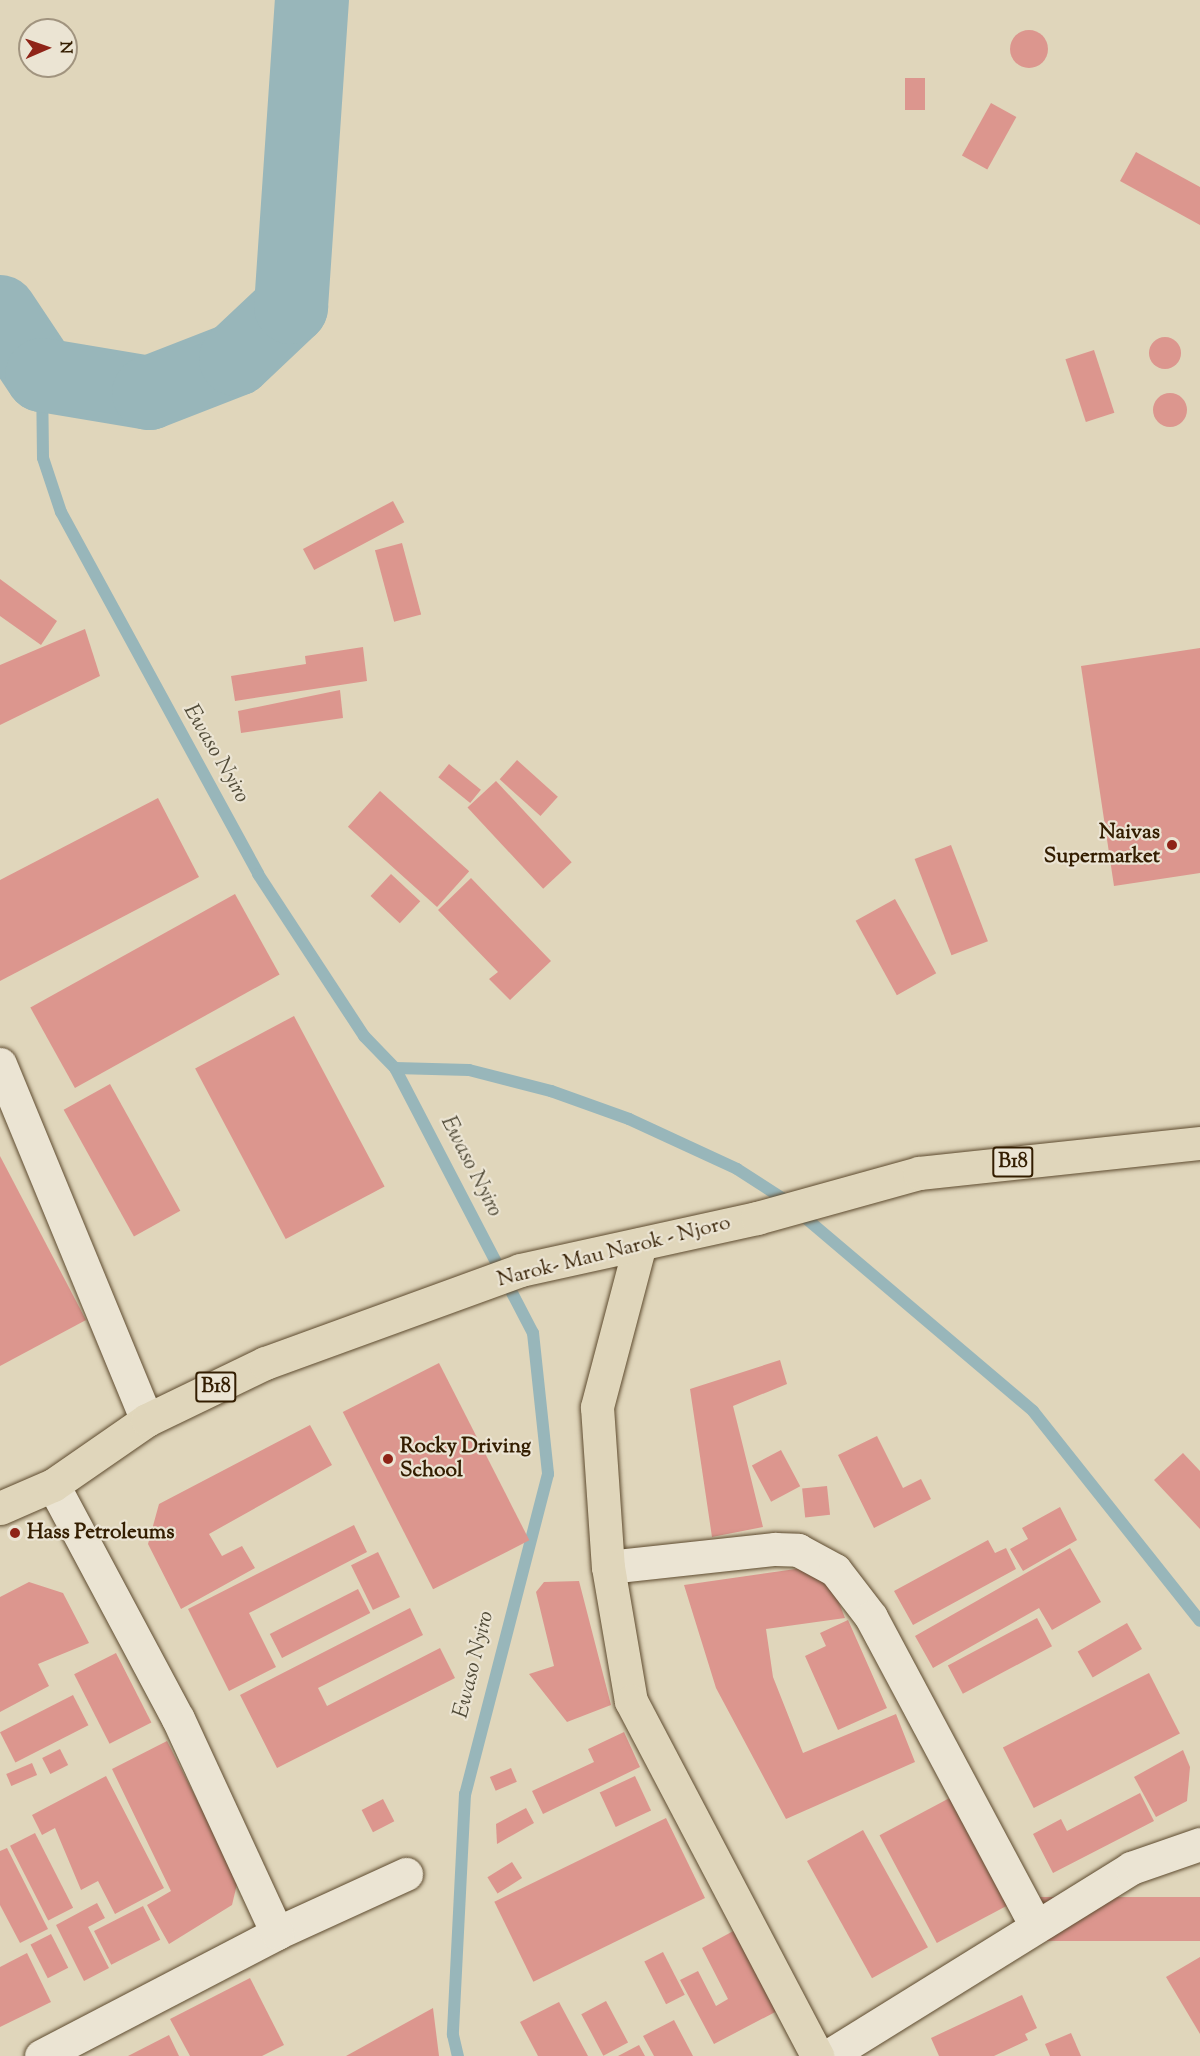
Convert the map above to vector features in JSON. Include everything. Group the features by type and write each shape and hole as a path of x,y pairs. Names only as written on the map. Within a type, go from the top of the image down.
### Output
{"main road":[{"name":"Narok- Mau Narok - Njoro","path":"0,1508 53,1485 147,1420 265,1363 448,1299 520,1270 757,1218 828,1194 919,1173 1200,1143"},
{"path":"640,1244 597,1407 608,1568 631,1701 817,2056"}],"street":[{"path":"0,1064 147,1420"},
{"path":"53,1485 177,1719 277,1933"},
{"path":"608,1568 775,1549 798,1550 835,1570 871,1617 1036,1926"},
{"path":"828,2056 1131,1868 1200,1844"},
{"path":"41,2056 277,1933 406,1874"}],"building":[{"path":"1029,30 1042,36 1048,49 1042,62 1029,68 1016,62 1010,49 1016,36"},
{"path":"905,78 925,78 925,110 905,110"},
{"path":"991,103 1016,117 987,170 962,155"},
{"path":"1136,152 1200,187 1200,225 1120,181"},
{"path":"1165,337 1176,342 1181,353 1176,364 1165,369 1154,364 1149,353 1154,342"},
{"path":"1094,350 1114,413 1086,422 1065,359"},
{"path":"1170,393 1182,398 1187,410 1182,422 1170,427 1158,422 1153,410 1158,398"},
{"path":"393,501 404,522 314,570 303,549"},
{"path":"402,543 421,614 394,622 375,550"},
{"path":"0,579 57,621 41,645 0,616"},
{"path":"85,629 100,676 0,725 0,665"},
{"path":"363,647 367,681 235,701 231,676 306,664 305,656"},
{"path":"1200,648 1200,873 1114,886 1081,666"},
{"path":"340,690 343,718 241,733 238,711"},
{"path":"517,760 558,797 540,816 500,779"},
{"path":"449,764 481,790 470,803 438,777"},
{"path":"496,781 572,862 543,889 467,808"},
{"path":"380,791 469,871 437,907 348,827"},
{"path":"158,798 199,877 0,981 0,880"},
{"path":"951,845 988,941 952,955 915,859"},
{"path":"391,874 420,901 400,923 371,896"},
{"path":"471,878 551,961 510,1000 489,979 498,972 438,910"},
{"path":"235,894 280,974 75,1088 30,1007"},
{"path":"895,899 936,973 897,995 856,921"},
{"path":"294,1016 385,1186 286,1239 195,1069"},
{"path":"110,1084 180,1211 134,1237 64,1110"},
{"path":"0,1156 86,1320 0,1366"},
{"path":"780,1360 787,1384 733,1406 763,1527 712,1537 690,1389"},
{"path":"439,1363 529,1540 433,1589 343,1412"},
{"path":"310,1425 332,1465 209,1534 222,1556 242,1546 255,1568 181,1609 148,1544 159,1504"},
{"path":"877,1436 903,1488 921,1479 931,1499 874,1528 838,1455"},
{"path":"781,1450 800,1486 771,1502 752,1465"},
{"path":"1183,1453 1200,1471 1200,1529 1154,1480"},
{"path":"827,1486 830,1515 805,1517 802,1489"},
{"path":"1060,1507 1077,1540 1023,1571 1010,1549 1028,1539 1022,1528"},
{"path":"354,1525 367,1552 249,1613 276,1667 229,1691 188,1609"},
{"path":"988,1540 995,1553 1006,1548 1016,1569 913,1625 894,1591"},
{"path":"1070,1548 1101,1602 1052,1630 1039,1608 933,1668 915,1636"},
{"path":"378,1552 400,1597 373,1610 351,1565"},
{"path":"824,1565 845,1618 766,1629 773,1677 803,1753 896,1714 915,1762 786,1819 716,1688 684,1585"},
{"path":"579,1581 611,1705 567,1722 529,1674 554,1666 536,1592 544,1582"},
{"path":"29,1582 63,1593 89,1643 38,1664 49,1686 0,1712 0,1597"},
{"path":"358,1589 370,1613 282,1658 270,1634"},
{"path":"410,1608 423,1635 318,1688 327,1706 440,1648 455,1678 277,1768 240,1695"},
{"path":"1037,1618 1052,1646 963,1694 948,1665"},
{"path":"848,1620 887,1708 838,1730 805,1656 826,1646 820,1633"},
{"path":"1127,1623 1142,1649 1093,1677 1078,1652"},
{"path":"116,1653 151,1722 110,1744 74,1674"},
{"path":"1149,1673 1180,1734 1034,1808 1003,1747"},
{"path":"73,1695 88,1725 15,1763 0,1732"},
{"path":"624,1732 640,1767 543,1814 532,1791 594,1762 588,1749"},
{"path":"167,1741 238,1880 232,1905 169,1944 147,1905 171,1891 112,1769"},
{"path":"60,1749 68,1765 50,1774 42,1758"},
{"path":"1183,1750 1190,1767 1187,1801 1156,1817 1134,1777"},
{"path":"32,1763 37,1775 11,1786 6,1774"},
{"path":"511,1768 517,1782 496,1791 490,1777"},
{"path":"106,1776 164,1888 115,1914 98,1881 81,1890 55,1828 42,1835 32,1815"},
{"path":"635,1776 651,1810 616,1827 600,1792"},
{"path":"959,1793 1016,1901 937,1943 880,1835"},
{"path":"1140,1793 1154,1821 1053,1873 1033,1834 1061,1819 1067,1831"},
{"path":"383,1799 394,1821 373,1832 362,1810"},
{"path":"526,1808 534,1823 497,1844 496,1824"},
{"path":"666,1818 705,1898 533,1982 494,1902"},
{"path":"863,1830 928,1947 872,1978 807,1861"},
{"path":"35,1833 73,1908 48,1921 10,1846"},
{"path":"7,1848 48,1929 20,1943 0,1905 0,1851"},
{"path":"512,1862 522,1878 497,1893 487,1877"},
{"path":"1022,1897 1200,1897 1200,1941 1022,1941"},
{"path":"97,1903 105,1918 88,1927 109,1968 84,1981 56,1925"},
{"path":"143,1906 160,1940 111,1965 94,1931"},
{"path":"737,1929 779,2010 714,2044 680,1980 698,1971 716,2006 728,1999 702,1948"},
{"path":"51,1934 68,1968 48,1978 31,1944"},
{"path":"663,1952 685,1995 666,2004 644,1962"},
{"path":"27,1953 51,2002 0,2027 0,1967"},
{"path":"1200,1957 1200,2034 1166,1977"},
{"path":"250,1978 284,2045 262,2056 190,2056 170,2019"},
{"path":"1022,1995 1037,2028 1025,2034 1028,2040 994,2056 939,2056 931,2038"},
{"path":"606,2001 628,2042 603,2056 581,2014"},
{"path":"559,2002 588,2056 538,2056 520,2022"},
{"path":"433,2008 439,2056 346,2056"},
{"path":"674,2020 693,2056 654,2056 643,2036"},
{"path":"1071,2033 1081,2056 1050,2056 1045,2044"},
{"path":"169,2035 179,2056 128,2056"},
{"path":"639,2045 645,2056 618,2056"}],"waterway":[{"path":"0,312 42,375 149,393 236,359 291,307 312,0"},
{"name":"Ewaso Nyiro","path":"42,375 43,458 61,512 258,874 364,1036 395,1068 533,1333 548,1474 465,1794 453,2035 458,2056"},
{"path":"395,1068 469,1070 551,1091 629,1119 737,1169 782,1198 1033,1411 1200,1621"}],"place":[{"name":"Naivas Supermarket","path":"1172,845"},
{"name":"Rocky Driving School","path":"388,1459"},
{"name":"Hass Petroleums","path":"15,1533"}]}
